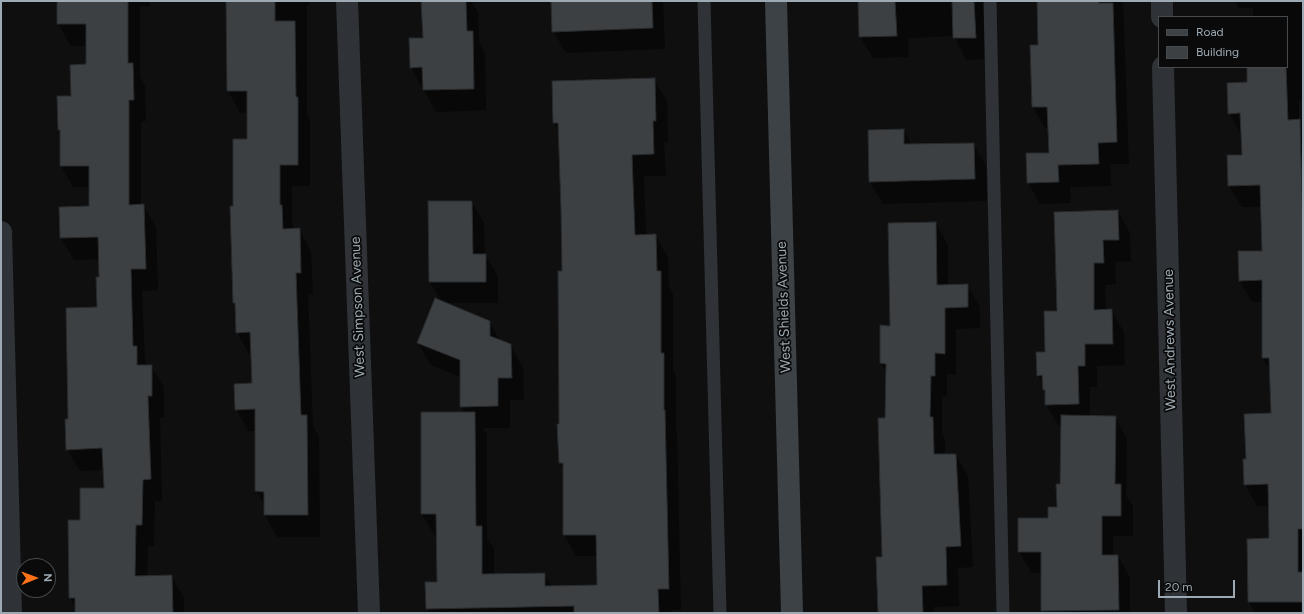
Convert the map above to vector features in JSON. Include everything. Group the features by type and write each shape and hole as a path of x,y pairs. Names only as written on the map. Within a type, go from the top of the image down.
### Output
{"main road":[{"name":"West Shields Avenue","path":"776,1 792,613"}],"street":[{"name":"West Simpson Avenue","path":"347,1 369,613"},
{"path":"1162,1 1162,16"},
{"name":"West Andrews Avenue","path":"1164,68 1176,613"},
{"path":"1,232 11,613"}],"lane":[{"path":"704,1 720,613"},
{"path":"990,1 1003,613"}],"building":[{"path":"57,1 128,1 128,63 133,63 134,100 129,100 129,205 144,204 146,269 131,269 133,346 137,346 137,365 152,365 152,396 148,396 151,479 143,480 142,525 136,525 135,576 172,575 173,613 75,613 75,598 69,598 68,520 80,520 80,488 104,488 102,448 66,450 65,419 68,419 66,308 97,307 96,277 99,277 98,237 60,238 59,207 89,206 89,166 60,166 60,130 58,130 57,96 71,96 70,65 86,64 86,24 57,24"},
{"path":"226,1 275,1 275,21 295,21 296,97 298,97 298,165 280,165 280,205 282,205 283,229 300,228 301,273 296,273 301,415 307,415 308,515 264,515 264,492 255,491 255,409 235,410 234,384 252,383 250,332 236,333 235,303 233,303 230,206 233,206 233,139 247,139 247,91 227,91"},
{"path":"421,1 466,1 467,31 473,31 474,89 423,90 422,67 410,68 409,38 423,38"},
{"path":"551,1 652,1 653,28 552,32"},
{"path":"858,1 895,1 897,36 859,37"},
{"path":"952,1 974,1 976,38 953,38"},
{"path":"1037,1 1099,1 1099,3 1113,3 1117,142 1098,143 1099,164 1058,165 1059,182 1027,183 1026,153 1049,153 1047,107 1032,107 1030,45 1038,45"},
{"path":"1247,68 1286,68 1288,120 1300,119 1303,237 1303,529 1298,529 1298,572 1303,572 1303,602 1248,602 1247,539 1269,538 1268,484 1244,485 1243,459 1246,459 1244,414 1271,413 1269,358 1262,358 1262,280 1239,281 1238,251 1262,251 1260,185 1228,186 1227,155 1242,155 1240,113 1228,114 1227,83 1247,82"},
{"path":"655,78 656,121 653,121 654,154 632,155 635,235 656,234 657,271 661,271 661,353 664,353 664,410 669,589 658,589 659,613 574,613 574,606 426,609 425,582 437,582 436,514 421,514 421,412 475,412 476,526 482,526 482,574 545,573 545,586 597,585 596,535 563,535 563,463 559,463 557,424 559,424 558,271 562,271 561,209 558,123 553,123 552,81"},
{"path":"904,129 904,144 974,143 975,179 869,182 868,130"},
{"path":"428,201 472,201 473,254 486,254 486,282 429,282"},
{"path":"1118,210 1119,240 1103,240 1104,263 1094,263 1094,310 1112,309 1113,344 1085,344 1085,366 1078,366 1079,404 1045,405 1045,390 1043,390 1042,375 1037,376 1036,352 1045,352 1044,311 1057,311 1054,212"},
{"path":"936,222 937,285 968,284 968,307 945,308 945,354 935,353 935,376 931,376 930,417 933,417 934,454 956,454 961,546 946,547 947,585 922,586 923,613 878,613 876,557 882,557 878,418 885,418 886,364 880,363 880,325 890,326 888,223"},
{"path":"435,298 490,321 490,336 511,344 512,378 498,378 498,406 460,407 460,360 417,343"},
{"path":"1061,415 1116,416 1115,484 1121,484 1121,516 1102,516 1102,555 1118,555 1119,610 1041,611 1041,552 1018,552 1018,518 1048,518 1048,507 1057,507 1056,484 1060,484"}]}
